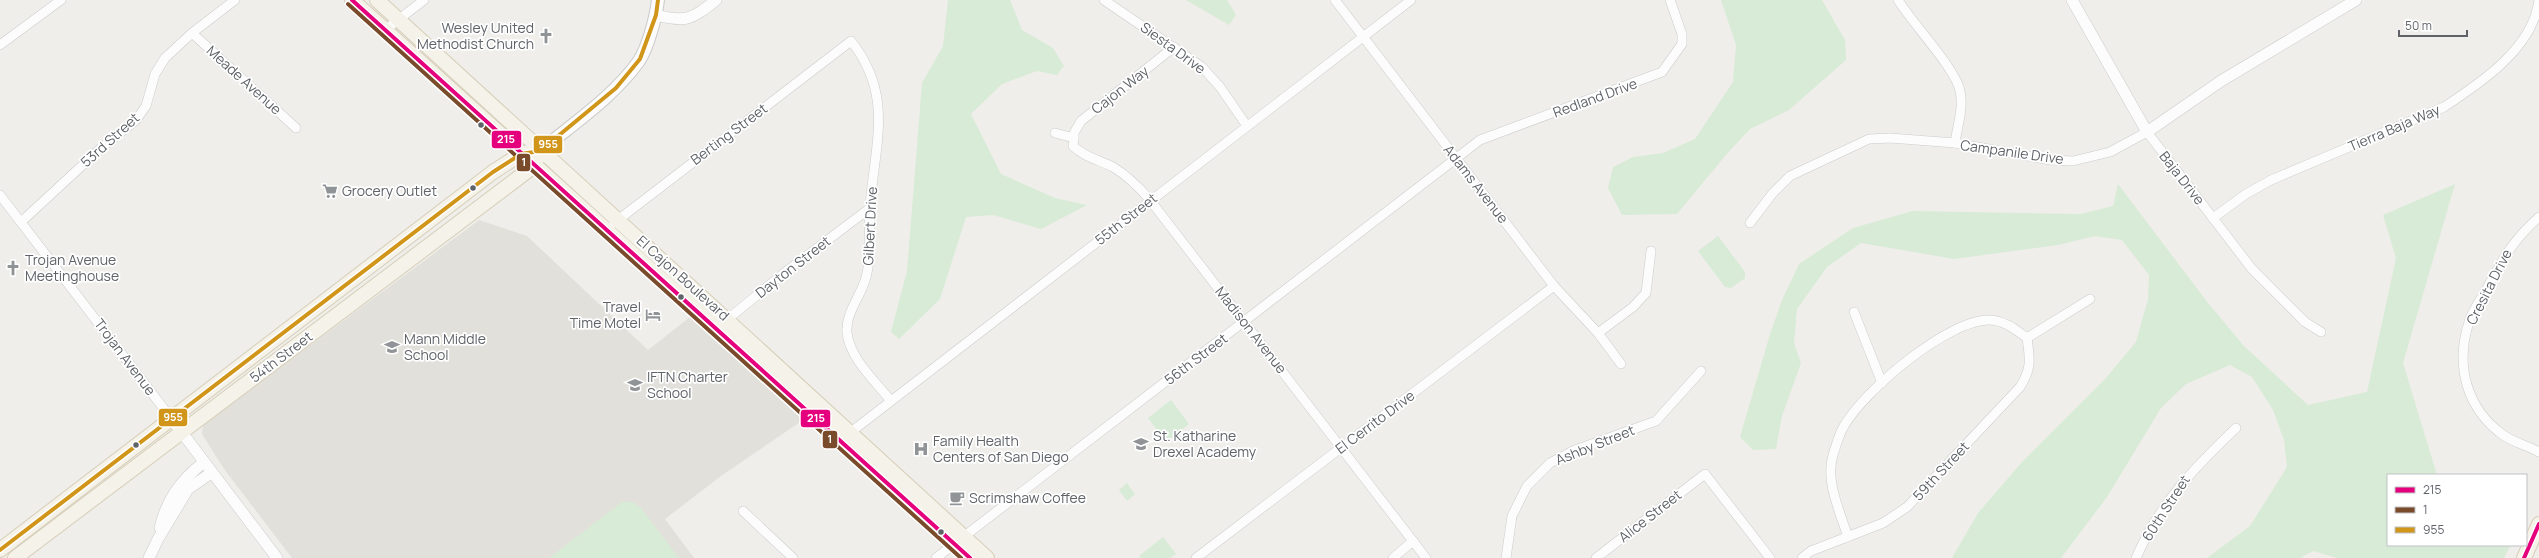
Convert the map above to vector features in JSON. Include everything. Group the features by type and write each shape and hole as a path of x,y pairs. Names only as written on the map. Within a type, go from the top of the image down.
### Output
{"main road":[{"name":"El Cajon Boulevard","path":"352,0 534,166 612,224"},
{"name":"El Cajon Boulevard","path":"377,0 540,151 612,224 960,540 987,558"},
{"path":"534,166 540,151 616,88 640,59 656,15 658,0"},
{"name":"54th Street","path":"0,550 171,418 521,154 540,151"},
{"name":"54th Street","path":"15,558 534,166"},
{"path":"2524,558 2536,541 2539,524"},
{"name":"El Cajon Boulevard","path":"960,540 970,558"}],"street":[{"path":"0,45 61,0"},
{"name":"53rd Street","path":"21,222 100,149 136,120 146,106 155,74 165,58 192,33 235,0"},
{"path":"385,30 424,0"},
{"path":"656,15 678,21 695,16 716,0"},
{"name":"Siesta Drive","path":"1104,0 1202,67 1220,87 1247,126"},
{"name":"Adams Avenue","path":"1334,0 1554,286 1598,333 1621,364"},
{"name":"55th Street","path":"846,436 1150,200 1412,0"},
{"name":"Redland Drive","path":"1455,158 1480,140 1662,72 1678,52 1682,44 1682,34 1670,0"},
{"path":"1898,0 1908,17 1953,74 1959,85 1961,99 1955,143"},
{"name":"Baja Drive","path":"2072,0 2147,132 2252,269 2305,322 2322,332"},
{"name":"Campanile Drive","path":"1750,223 1772,194 1790,176 1869,139 1890,138 1955,143 2050,160 2073,160 2110,152 2147,132 2221,81 2356,0"},
{"name":"Tierra Baja Way","path":"2213,218 2246,194 2271,180 2444,107 2468,91 2523,42 2536,18 2539,0"},
{"name":"Meade Avenue","path":"192,33 296,128"},
{"name":"Gilbert Drive","path":"851,41 864,57 878,92 880,112 870,208 867,273 852,308 847,333 855,356 891,401"},
{"name":"Berting Street","path":"612,224 851,41"},
{"name":"Cajon Way","path":"1074,138 1074,133 1081,120 1174,47"},
{"path":"1055,133 1074,138"},
{"name":"Madison Avenue","path":"1074,138 1073,146 1081,154 1102,162 1124,174 1150,200 1426,558"},
{"name":"56th Street","path":"936,558 1245,322 1455,158"},
{"name":"Trojan Avenue","path":"0,195 277,558"},
{"name":"Dayton Street","path":"722,323 784,273 870,208"},
{"name":"Cresita Drive","path":"2539,218 2518,236 2506,251 2469,322 2462,354 2463,375 2471,398 2482,415 2504,435 2539,452"},
{"path":"1598,333 1633,306 1646,293 1651,250"},
{"name":"El Cerrito Drive","path":"1196,558 1554,286"},
{"path":"1848,537 1831,481 1833,456 1843,427 1882,383 1920,349 1942,336 1978,322 1990,320 2010,325 2027,338 2090,299"},
{"path":"1854,312 1882,383"},
{"name":"59th Street","path":"1802,558 1811,551 1883,523 1907,507 2020,387 2029,374 2030,359 2027,338"},
{"name":"Ashby Street","path":"1506,558 1512,516 1526,486 1550,463 1576,450 1656,421 1701,371"},
{"name":"60th Street","path":"2136,558 2174,492 2191,471 2236,428"},
{"path":"158,539 163,517 178,486 204,462"},
{"path":"150,558 158,539 188,489 211,473"},
{"name":"Alice Street","path":"1596,558 1704,474 1770,558"},
{"path":"742,511 793,558"},
{"path":"1393,558 1413,541"}],"shaded area":[{"path":"479,220 527,236 648,350 690,317 803,420 721,476 665,519 694,558 292,558 224,469 202,434 203,425"}],"green space":[{"path":"948,0 1010,0 1022,30 1053,48 1064,66 1057,75 1037,71 1002,84 971,114 1001,174 1055,198 1087,205 1041,229 993,215 966,217 940,299 899,339 891,332 907,271 922,83 943,46"},
{"path":"1186,0 1227,0 1236,15 1229,25"},
{"path":"1721,0 1822,0 1845,40 1846,60 1789,110 1750,129 1725,156 1677,214 1622,215 1608,188 1613,167 1633,157 1663,153 1695,139 1733,82 1736,45"},
{"path":"2118,184 2208,303 2244,346 2308,405 2367,392 2396,258 2383,215 2455,184 2403,363 2437,474 2387,474 2387,546 2510,546 2504,558 2337,558 2313,551 2300,558 2207,558 2250,526 2287,467 2284,440 2273,410 2252,377 2230,365 2186,384 2161,408 2107,497 2061,558 1952,558 1978,513 2022,462 2105,379 2136,342 2148,299 2149,275 2122,240 2095,236 2058,245 1954,259 1861,243 1827,267 1797,309 1794,343 1801,363 1782,416 1776,449 1753,450 1740,437 1770,334 1782,300 1799,264 1853,228 1913,211 2081,214 2113,206"},
{"path":"1718,236 1745,272 1745,278 1731,288 1725,287 1698,251"},
{"path":"1171,400 1189,424 1166,442 1148,418"},
{"path":"1127,483 1135,494 1127,501 1119,490"},
{"path":"622,502 633,502 641,508 679,558 549,558"},
{"path":"1163,537 1176,554 1170,558 1141,558 1139,556"}],"transit line":[{"name":"215","path":"352,0 970,558"},
{"name":"955","path":"0,550 493,172 521,154 540,151 616,88 640,59 656,15 658,0"},
{"name":"1","path":"348,4 961,558"},
{"name":"215","path":"2524,558 2539,524"}],"place":[{"name":"Wesley United Methodist Church","path":"546,36"},
{"name":"Grocery Outlet","path":"330,191"},
{"name":"Trojan Avenue Meetinghouse","path":"13,268"},
{"name":"Travel Time Motel","path":"653,315"},
{"name":"Mann Middle School","path":"392,347"},
{"name":"IFTN Charter School","path":"635,385"},
{"name":"St. Katharine Drexel Academy","path":"1141,444"},
{"name":"Family Health Centers of San Diego","path":"921,449"},
{"name":"Scrimshaw Coffee","path":"957,498"}]}
